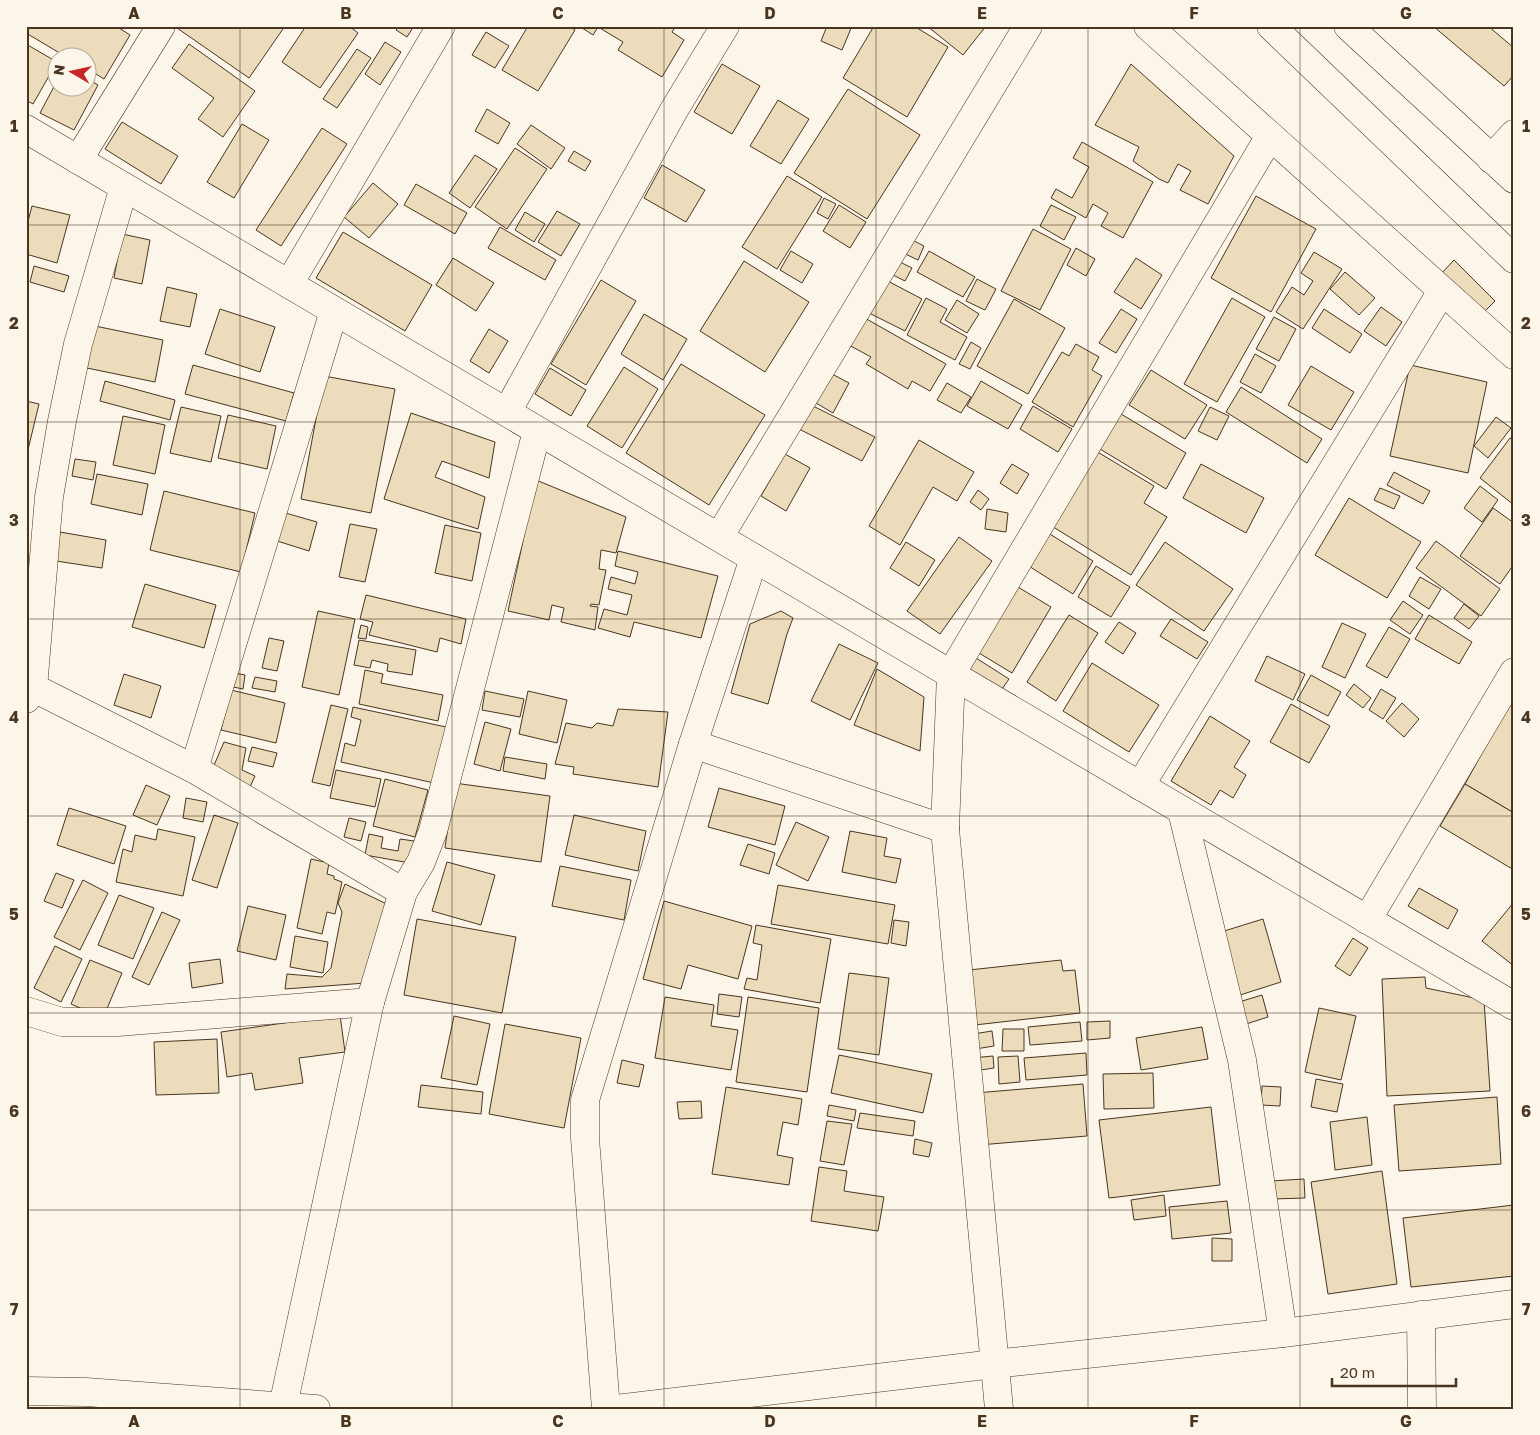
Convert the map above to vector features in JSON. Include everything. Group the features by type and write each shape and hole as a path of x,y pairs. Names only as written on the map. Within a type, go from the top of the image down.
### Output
{"street":[{"path":"78,160 161,26"},
{"path":"289,284 441,26"},
{"path":"507,412 674,110 725,26"},
{"path":"719,537 1028,26"},
{"path":"1148,26 1514,355"},
{"path":"1271,26 1514,259"},
{"path":"1348,26 1514,179"},
{"path":"26,129 1514,1006"},
{"path":"1492,159 1514,134"},
{"path":"998,1409 946,829 951,674 1270,136"},
{"path":"124,187 78,344 62,421 49,497 28,690 194,769 403,892"},
{"path":"1140,786 1442,291"},
{"path":"194,769 334,311"},
{"path":"283,1406 370,1002 403,892 422,862 433,831 537,430"},
{"path":"606,1409 585,1138 585,1100 693,744 754,558"},
{"path":"1367,920 1514,672"},
{"path":"693,744 946,829"},
{"path":"1182,811 1242,1060 1282,1333"},
{"path":"26,1011 62,1022 118,1022 370,1002"},
{"path":"616,1409 714,1403 994,1364 1282,1333 1514,1304"},
{"path":"1421,1315 1422,1409"},
{"path":"26,1391 86,1392 316,1409"}],"building":[{"path":"26,26 116,26 130,35 104,79 98,75 98,48 51,48 26,33"},
{"path":"178,26 285,26 249,78 177,28"},
{"path":"306,26 349,26 358,33 320,88 282,62"},
{"path":"399,26 414,26 407,37 396,30"},
{"path":"528,26 569,26 575,30 538,91 502,70"},
{"path":"579,26 676,26 672,32 684,40 662,77 618,50 623,42 598,27 593,35"},
{"path":"827,26 852,26 842,50 821,41"},
{"path":"874,26 914,26 948,47 907,117 843,78"},
{"path":"927,26 986,26 963,55"},
{"path":"1433,26 1488,26 1514,48 1514,75 1504,86"},
{"path":"486,32 509,46 495,68 472,55"},
{"path":"385,42 401,52 380,85 365,74"},
{"path":"26,44 48,57 48,78 33,104 26,100"},
{"path":"189,44 255,91 223,137 198,119 214,98 172,68"},
{"path":"357,49 371,58 337,108 323,99"},
{"path":"722,64 760,86 732,134 694,112"},
{"path":"1131,64 1234,156 1208,204 1180,190 1191,171 1178,164 1168,183 1159,179 1133,161 1139,147 1095,125"},
{"path":"848,89 920,135 867,219 794,173"},
{"path":"48,98 91,98 74,130 40,113"},
{"path":"778,100 809,119 781,164 750,146"},
{"path":"487,109 510,123 498,144 475,131"},
{"path":"122,122 178,156 161,184 105,149"},
{"path":"242,124 269,140 234,198 207,182"},
{"path":"531,125 565,148 551,169 517,144"},
{"path":"322,128 347,144 281,246 256,230"},
{"path":"1082,142 1153,182 1123,238 1101,226 1108,213 1093,204 1086,218 1051,198 1056,189 1072,198 1089,167 1073,158"},
{"path":"515,148 547,169 507,229 475,207"},
{"path":"574,151 591,161 585,171 568,161"},
{"path":"475,155 497,169 470,208 449,193"},
{"path":"662,165 705,190 686,222 644,198"},
{"path":"787,176 822,197 777,269 742,247"},
{"path":"373,183 398,204 369,238 344,217"},
{"path":"416,184 467,213 455,234 404,205"},
{"path":"1256,196 1316,229 1271,312 1211,278"},
{"path":"824,198 836,204 828,219 817,213"},
{"path":"839,205 866,222 850,248 823,231"},
{"path":"1051,205 1076,217 1064,240 1040,226"},
{"path":"32,206 70,215 57,263 26,254 26,229"},
{"path":"557,211 580,224 561,256 538,242"},
{"path":"525,212 545,224 534,242 515,230"},
{"path":"500,227 556,260 545,280 488,248"},
{"path":"1033,229 1071,249 1040,310 1001,291"},
{"path":"343,232 432,285 405,331 316,278"},
{"path":"122,234 150,240 142,284 114,278"},
{"path":"906,237 924,246 918,260 899,251"},
{"path":"1076,248 1095,259 1086,276 1067,265"},
{"path":"791,251 813,264 802,283 780,270"},
{"path":"929,251 975,277 963,297 917,272"},
{"path":"1314,252 1342,269 1303,329 1276,312 1292,287 1304,295 1313,281 1301,273"},
{"path":"453,258 494,283 476,311 436,285"},
{"path":"1136,258 1162,275 1141,309 1114,292"},
{"path":"896,260 912,268 905,281 889,273"},
{"path":"1454,260 1495,301 1480,316 1439,276"},
{"path":"744,261 809,302 765,372 700,331"},
{"path":"34,266 69,276 64,292 30,282"},
{"path":"1345,272 1375,298 1359,315 1330,289"},
{"path":"882,278 922,299 905,331 865,311"},
{"path":"977,279 996,289 985,310 966,301"},
{"path":"601,280 636,301 586,385 551,364"},
{"path":"167,287 197,294 190,327 160,321"},
{"path":"926,298 947,309 940,322 967,337 955,360 907,335"},
{"path":"1232,298 1265,317 1217,402 1184,384"},
{"path":"1014,299 1065,328 1028,394 977,366"},
{"path":"957,300 979,314 967,333 945,320"},
{"path":"1381,307 1402,322 1386,346 1364,331"},
{"path":"220,309 275,327 260,372 205,354"},
{"path":"1121,309 1137,319 1116,353 1099,343"},
{"path":"1324,309 1362,334 1350,353 1312,328"},
{"path":"644,314 687,339 663,380 621,354"},
{"path":"863,317 946,364 930,391 912,381 908,389 866,364 871,357 847,344"},
{"path":"1274,317 1296,329 1279,361 1256,349"},
{"path":"90,325 163,340 155,382 82,367"},
{"path":"489,329 508,341 489,373 470,361"},
{"path":"971,342 981,348 970,369 959,364"},
{"path":"1076,344 1099,357 1092,370 1102,376 1073,427 1032,402 1062,352 1069,356"},
{"path":"1255,354 1276,366 1261,393 1240,382"},
{"path":"681,364 765,415 709,505 626,453"},
{"path":"193,365 294,393 286,421 185,394"},
{"path":"1410,365 1487,382 1468,473 1390,456"},
{"path":"1311,366 1354,392 1331,430 1288,405"},
{"path":"624,367 658,389 622,448 587,426"},
{"path":"550,368 586,390 571,416 535,394"},
{"path":"1151,370 1207,405 1185,439 1129,405"},
{"path":"832,374 849,383 833,413 816,403"},
{"path":"324,376 395,389 371,513 301,499"},
{"path":"105,381 175,400 170,420 100,401"},
{"path":"981,381 1022,405 1008,429 967,406"},
{"path":"947,383 971,397 961,413 937,400"},
{"path":"1241,387 1322,439 1307,463 1226,412"},
{"path":"26,401 39,404 26,458"},
{"path":"811,405 875,437 862,461 799,429"},
{"path":"1033,406 1072,429 1058,452 1020,429"},
{"path":"181,407 221,416 211,462 170,453"},
{"path":"1210,407 1229,416 1217,440 1198,431"},
{"path":"411,413 495,442 489,478 442,461 435,477 485,497 478,529 384,499"},
{"path":"1121,414 1186,453 1166,489 1100,449"},
{"path":"228,415 276,426 267,469 218,458"},
{"path":"123,416 165,425 155,474 113,465"},
{"path":"1496,417 1511,428 1488,458 1474,446"},
{"path":"1510,438 1514,441 1514,505 1480,478"},
{"path":"919,440 974,472 957,501 933,487 900,545 869,526"},
{"path":"1096,451 1154,486 1144,503 1167,517 1131,575 1050,525"},
{"path":"785,454 810,468 786,511 761,496"},
{"path":"75,459 96,462 93,480 72,476"},
{"path":"1012,464 1029,474 1017,494 1000,483"},
{"path":"1201,464 1264,498 1246,533 1183,498"},
{"path":"1394,472 1430,491 1423,504 1387,485"},
{"path":"97,474 148,484 142,515 91,504"},
{"path":"536,480 626,517 616,553 601,550 599,569 606,570 599,605 591,604 590,606 598,607 595,630 561,622 564,608 552,605 549,620 508,611"},
{"path":"1480,486 1498,500 1482,522 1464,508"},
{"path":"1380,488 1400,496 1394,509 1374,500"},
{"path":"978,490 989,499 981,510 970,502"},
{"path":"164,491 255,513 241,572 150,550"},
{"path":"1349,498 1421,542 1387,598 1315,555"},
{"path":"1493,508 1514,523 1514,564 1500,584 1460,556"},
{"path":"987,509 1008,513 1006,532 985,529"},
{"path":"282,512 317,522 309,551 274,540"},
{"path":"350,524 377,529 365,582 339,577"},
{"path":"445,525 481,533 472,581 435,573"},
{"path":"1045,531 1093,561 1073,594 1024,563"},
{"path":"60,532 106,540 102,568 56,561"},
{"path":"959,537 992,561 940,634 907,611"},
{"path":"1436,541 1500,589 1481,616 1416,568"},
{"path":"906,542 935,560 919,586 890,568"},
{"path":"1165,542 1233,589 1204,631 1136,585"},
{"path":"618,551 718,576 701,638 634,622 630,637 598,628 604,609 627,615 632,595 608,589 611,577 635,584 638,572 615,566"},
{"path":"1096,566 1130,587 1111,617 1078,597"},
{"path":"1420,577 1441,589 1429,609 1409,596"},
{"path":"145,584 216,605 204,648 132,627"},
{"path":"1018,587 1051,607 1012,673 979,653"},
{"path":"366,595 466,619 461,644 440,638 437,652 369,635 373,622 360,619"},
{"path":"1403,601 1423,615 1410,634 1390,620"},
{"path":"1464,604 1479,616 1469,629 1454,618"},
{"path":"318,611 355,619 339,695 302,687"},
{"path":"781,611 793,618 768,704 731,693 750,624"},
{"path":"1069,615 1098,633 1056,701 1027,682"},
{"path":"1429,615 1472,642 1459,664 1415,639"},
{"path":"1171,619 1208,642 1197,659 1160,636"},
{"path":"1119,622 1136,633 1123,654 1105,642"},
{"path":"1342,623 1366,634 1345,678 1322,667"},
{"path":"361,625 368,627 366,639 358,638"},
{"path":"1389,627 1410,639 1387,678 1366,666"},
{"path":"269,638 284,641 277,671 262,668"},
{"path":"359,640 416,650 412,675 387,671 388,664 372,660 370,668 354,665"},
{"path":"839,644 878,663 850,720 811,701"},
{"path":"1267,656 1305,674 1293,700 1255,681"},
{"path":"976,658 1009,679 1000,692 968,671"},
{"path":"1092,663 1159,705 1129,752 1063,711"},
{"path":"877,669 924,697 920,751 854,725"},
{"path":"365,670 383,674 381,683 443,695 438,721 359,704"},
{"path":"235,673 245,675 243,689 233,687"},
{"path":"124,674 161,686 151,718 114,705"},
{"path":"1311,675 1341,692 1328,716 1297,700"},
{"path":"255,677 277,681 275,692 252,688"},
{"path":"1354,684 1371,698 1363,708 1346,695"},
{"path":"1381,689 1396,698 1383,719 1369,710"},
{"path":"231,690 285,703 276,743 221,730"},
{"path":"485,691 524,699 520,717 482,710"},
{"path":"528,691 567,700 557,743 519,734"},
{"path":"1514,695 1514,813 1465,784"},
{"path":"1402,703 1419,719 1404,737 1386,721"},
{"path":"1291,704 1330,726 1309,763 1270,742"},
{"path":"331,705 348,709 330,786 312,782"},
{"path":"353,707 446,727 434,783 341,762 345,743 355,746 361,720 351,717"},
{"path":"618,709 668,712 658,787 573,774 574,767 555,764 566,723 592,728 597,723 613,726"},
{"path":"1210,716 1250,741 1234,767 1246,775 1233,798 1220,790 1211,805 1171,781"},
{"path":"485,722 511,729 500,771 474,764"},
{"path":"224,742 246,748 242,770 255,776 250,787 212,770"},
{"path":"252,747 277,753 273,767 248,761"},
{"path":"505,757 547,764 545,779 503,771"},
{"path":"336,770 381,779 375,807 330,798"},
{"path":"385,779 428,790 415,837 373,826"},
{"path":"454,783 550,796 541,862 445,848"},
{"path":"1465,784 1514,813 1514,870 1440,826"},
{"path":"146,785 170,796 157,825 133,815"},
{"path":"719,788 785,806 775,845 708,827"},
{"path":"186,798 207,802 203,822 183,818"},
{"path":"69,808 126,826 114,864 57,845"},
{"path":"214,815 238,823 217,888 192,880"},
{"path":"574,815 646,831 638,871 565,855"},
{"path":"349,818 366,822 361,841 344,837"},
{"path":"796,822 829,837 808,881 776,865"},
{"path":"158,829 195,837 183,896 116,882 123,849 132,852 135,835 156,840"},
{"path":"850,831 887,838 884,856 901,859 896,883 842,872"},
{"path":"369,834 383,837 381,848 398,851 400,839 414,841 410,863 365,855"},
{"path":"748,844 775,853 769,874 740,865"},
{"path":"311,859 329,863 327,874 334,876 334,879 342,882 335,914 327,912 322,934 297,928"},
{"path":"447,862 495,875 481,925 432,911"},
{"path":"560,866 631,880 624,920 552,906"},
{"path":"56,873 74,880 62,908 44,901"},
{"path":"83,880 108,893 80,950 54,937"},
{"path":"345,884 391,906 366,983 285,989 287,974 322,977 331,968 342,912 338,903"},
{"path":"778,885 895,905 888,944 771,924"},
{"path":"1419,888 1458,910 1448,929 1408,906"},
{"path":"119,895 154,908 133,959 98,945"},
{"path":"664,901 752,926 738,979 688,965 681,989 643,979"},
{"path":"1514,902 1514,966 1482,941"},
{"path":"248,906 286,915 276,960 237,951"},
{"path":"162,912 180,920 149,985 132,977"},
{"path":"417,919 516,937 502,1013 404,995"},
{"path":"1263,919 1281,982 1240,995 1221,932"},
{"path":"894,920 909,922 906,946 891,943"},
{"path":"756,925 831,939 820,1003 744,989 747,978 757,980 762,945 753,943"},
{"path":"295,936 328,942 323,973 290,967"},
{"path":"1353,938 1368,948 1350,976 1335,966"},
{"path":"55,946 82,959 61,1002 34,988"},
{"path":"220,959 223,983 192,988 189,963"},
{"path":"90,960 122,973 103,1018 71,1004"},
{"path":"1061,960 1063,971 1075,970 1080,1013 966,1026 960,971"},
{"path":"849,973 889,978 879,1055 838,1049"},
{"path":"1425,977 1426,988 1484,1000 1490,1091 1387,1096 1382,979"},
{"path":"719,994 742,997 739,1017 717,1014"},
{"path":"1262,995 1268,1017 1246,1024 1239,1002"},
{"path":"665,997 714,1005 711,1026 738,1030 731,1070 655,1058"},
{"path":"748,997 819,1008 807,1092 736,1082"},
{"path":"1319,1008 1356,1016 1341,1080 1305,1072"},
{"path":"340,1015 345,1052 299,1058 303,1083 255,1090 252,1073 227,1077 221,1032"},
{"path":"454,1016 490,1024 477,1085 441,1078"},
{"path":"1110,1021 1110,1038 1087,1040 1087,1022"},
{"path":"1080,1022 1082,1041 1030,1045 1028,1027"},
{"path":"505,1024 581,1038 564,1128 489,1114"},
{"path":"1202,1027 1208,1059 1141,1070 1136,1038"},
{"path":"1003,1029 1024,1029 1024,1051 1002,1051"},
{"path":"992,1031 994,1046 969,1050 967,1035"},
{"path":"217,1039 219,1093 156,1095 154,1042"},
{"path":"1086,1053 1087,1075 1026,1080 1024,1058"},
{"path":"839,1055 932,1074 923,1113 831,1093"},
{"path":"993,1056 994,1068 974,1071 972,1058"},
{"path":"1018,1056 1020,1082 999,1084 998,1057"},
{"path":"622,1060 644,1065 639,1087 617,1083"},
{"path":"1153,1073 1154,1108 1104,1109 1103,1074"},
{"path":"1316,1079 1343,1084 1337,1112 1311,1107"},
{"path":"1083,1084 1087,1136 979,1145 975,1093"},
{"path":"421,1085 483,1092 481,1114 418,1107"},
{"path":"1262,1086 1281,1087 1280,1106 1261,1105"},
{"path":"726,1087 802,1099 798,1125 783,1122 777,1155 793,1158 789,1185 712,1174"},
{"path":"1497,1097 1501,1164 1399,1171 1394,1105"},
{"path":"701,1101 702,1118 679,1119 677,1102"},
{"path":"829,1105 856,1110 854,1121 827,1116"},
{"path":"1211,1107 1220,1185 1109,1198 1099,1120"},
{"path":"860,1113 915,1121 913,1136 857,1128"},
{"path":"1367,1117 1372,1165 1335,1170 1330,1122"},
{"path":"827,1121 852,1124 844,1165 820,1161"},
{"path":"915,1139 932,1143 929,1157 913,1154"},
{"path":"819,1167 847,1171 844,1191 884,1197 878,1231 811,1221"},
{"path":"1382,1171 1397,1284 1328,1294 1311,1182"},
{"path":"1304,1179 1305,1198 1272,1199 1271,1181"},
{"path":"1164,1195 1166,1216 1134,1220 1131,1200"},
{"path":"1227,1201 1231,1233 1172,1239 1169,1207"},
{"path":"1514,1205 1514,1276 1411,1287 1403,1218"},
{"path":"1212,1238 1232,1239 1232,1261 1212,1261"}]}
